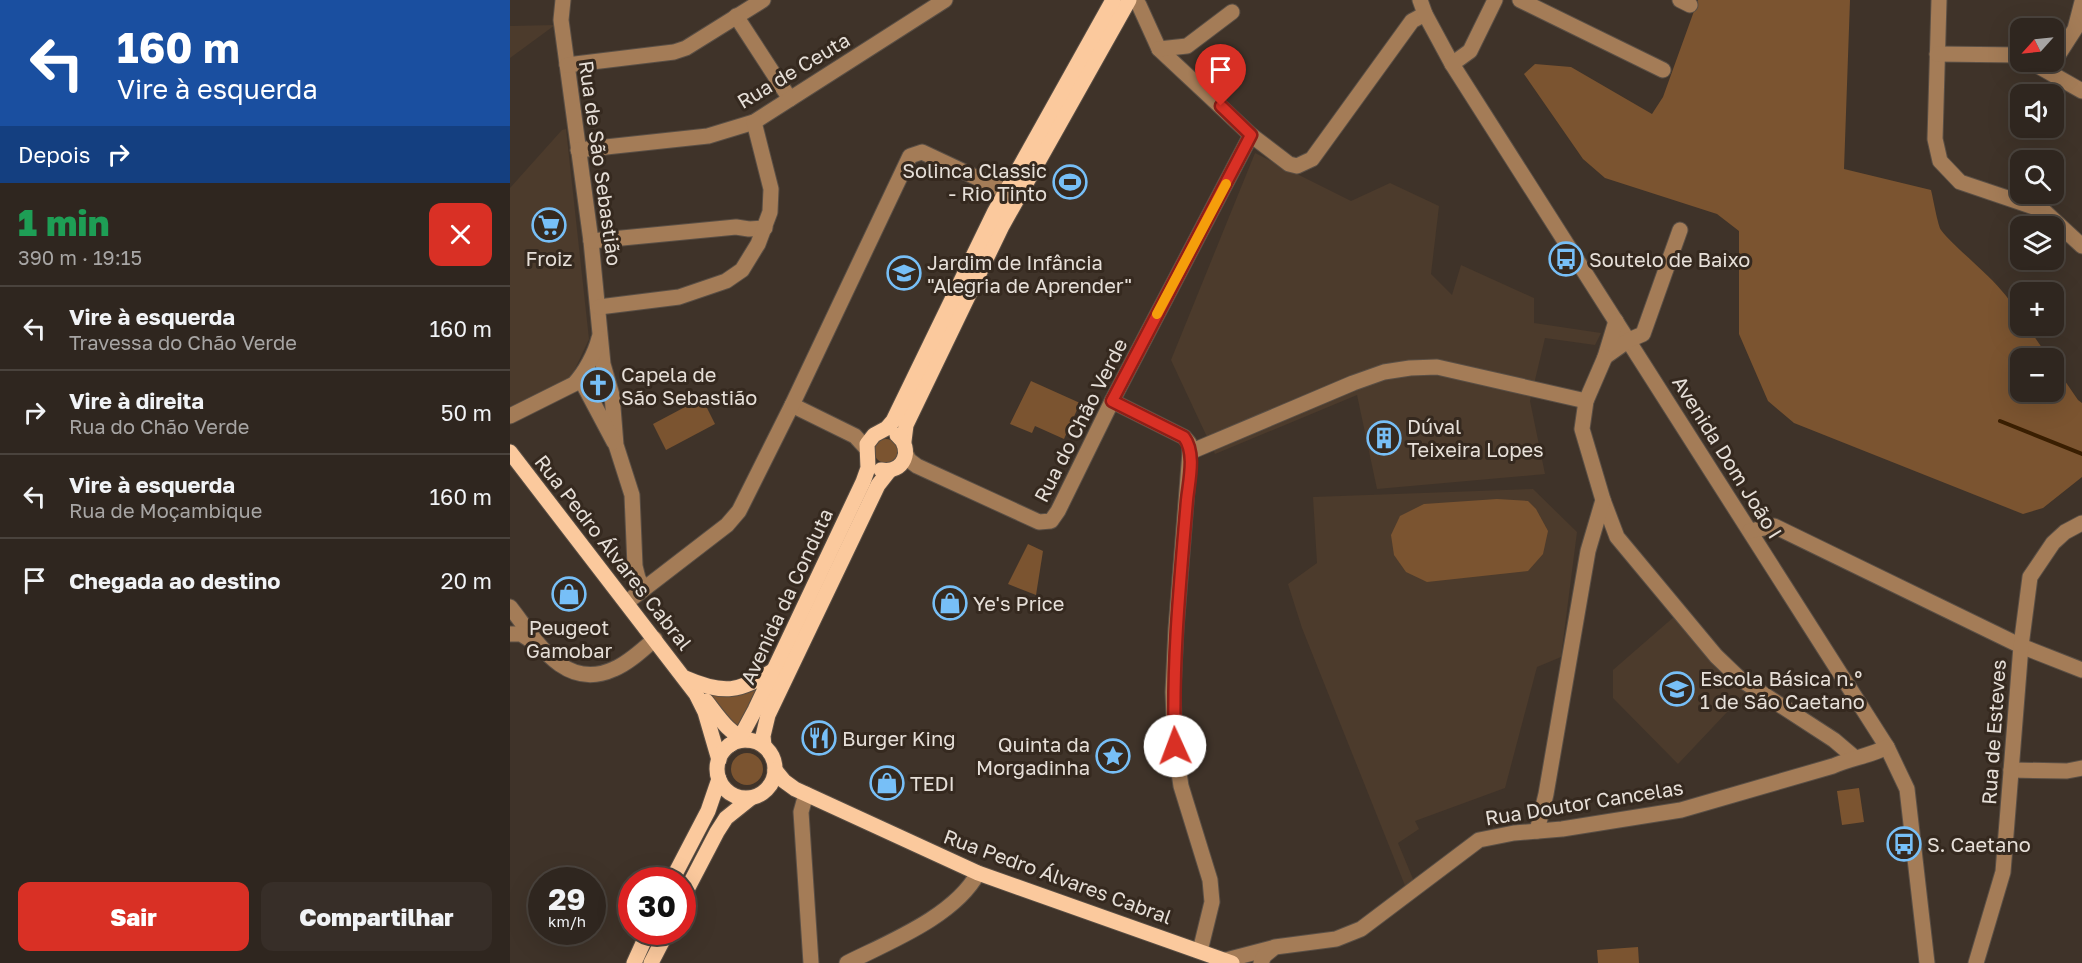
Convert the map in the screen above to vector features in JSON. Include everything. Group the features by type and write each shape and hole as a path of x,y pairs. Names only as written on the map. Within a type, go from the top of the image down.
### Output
{"main road":[{"name":"Avenida da Conduta","path":"739,741 863,482 872,444 893,422 1005,191 1113,0"},
{"name":"Avenida da Conduta","path":"764,747 763,736 768,715 873,494 882,478 903,460 906,425 1002,226 1129,0"},
{"path":"893,432 903,460 876,469 872,444 893,432"},
{"name":"Rua Pedro Álvares Cabral","path":"510,452 685,678 739,741"},
{"path":"685,678 716,688 733,689 754,683 774,670"},
{"name":"Rua Pedro Álvares Cabral","path":"685,678 705,712 719,760"},
{"path":"696,874 726,818 768,788 773,780 775,770 770,753 764,747 739,741 723,752 719,760 720,779 724,788 732,794 741,798 756,796"},
{"name":"Rua Pedro Álvares Cabral","path":"775,770 784,781 806,794 978,873 1229,962"},
{"path":"679,867 708,811 720,779"},
{"name":"Rua Pedro Álvares Cabral","path":"756,796 792,792 806,794"},
{"path":"634,963 643,945"},
{"path":"651,963 660,945"}],"street":[{"name":"Rua de São Sebastião","path":"562,0 561,20 591,241 603,364 612,395 616,445"},
{"path":"567,65 674,52 686,48 763,0"},
{"name":"Rua de Ceuta","path":"578,150 708,136 754,122 945,0"},
{"path":"1134,0 1139,4 1159,49 1251,135 1289,164 1297,166 1312,159 1422,7"},
{"path":"1452,64 1470,51 1495,0"},
{"path":"1520,0 1663,70"},
{"path":"1939,0 1935,139 1940,161 1960,182 2043,210 2082,246"},
{"path":"2064,46 2075,29 2082,2"},
{"name":"Avenida Dom João I","path":"1422,7 1452,64 1887,747 1908,789 1927,963"},
{"path":"1159,49 1186,46 1232,12"},
{"path":"736,16 790,99"},
{"path":"1937,54 2010,55"},
{"path":"2050,72 2082,91"},
{"path":"598,307 679,297 726,281 742,270 765,228 770,212 771,189 754,122"},
{"name":"Rua do Chão Verde","path":"903,460 1039,522 1051,521 1251,135"},
{"path":"627,602 734,519 740,511 910,156 922,152 1005,191"},
{"path":"591,241 736,227 765,228"},
{"path":"1605,357 1629,340 1643,334 1680,230"},
{"path":"1616,321 1605,357 1586,401 1582,429 1602,500 1617,537 1716,656 1740,679 1834,740 1854,758"},
{"name":"Rua de São Sebastião","path":"601,332 596,348 580,378 616,445 632,495 634,566 644,589"},
{"path":"1190,453 1353,382 1384,372 1410,368 1437,367 1586,401"},
{"path":"510,416 568,389 580,378"},
{"path":"1112,401 1184,437 1189,443 1173,692 1175,746 1181,786 1210,880 1212,902 1200,951"},
{"path":"792,405 872,444"},
{"path":"1537,831 1546,794 1588,551 1602,500"},
{"name":"Rua de Esteves","path":"1976,963 2003,872 2021,646 2030,578 2054,543 2066,532 2082,523"},
{"path":"1750,531 1774,526 2021,646 2082,670"},
{"path":"510,607 551,659 571,672 592,674 616,669 655,639"},
{"path":"510,634 520,634 542,648"},
{"name":"Rua Doutor Cancelas","path":"1229,962 1275,947 1336,939 1361,929 1479,840 1681,810 1854,758 1872,755 1887,747"},
{"path":"2011,770 2067,771 2082,768"},
{"path":"806,794 801,812 811,963"},
{"path":"847,963 939,914 960,898 978,873"},
{"path":"641,963 649,945"},
{"path":"1261,963 1264,956 1275,947"}],"shaded area":[{"path":"1698,0 1850,0 1844,169 1931,190 1941,230 2010,301 2010,336 2034,336 2042,348 2010,348 2010,402 2064,402 2064,380 2082,403 2082,477 2043,508 2023,514 1794,423 1768,401 1739,334 1739,231 1717,214 1605,178 1583,159 1524,74 1535,64 1571,67 1652,114 1663,97"},
{"path":"555,25 510,58 510,26"},
{"path":"566,129 589,339 569,382 510,408 510,188 562,130"},
{"path":"1255,153 1351,201 1390,183 1439,206 1431,274 1452,295 1461,265 1534,298 1534,323 1601,333 1595,345 1545,338 1530,401 1545,474 1377,489 1357,395 1215,454 1171,360"},
{"path":"1031,381 1080,403 1064,439 1035,426 1032,433 1010,424"},
{"path":"702,398 715,424 666,450 653,424"},
{"path":"886,439 895,442 898,451 895,460 886,463 877,460 874,451 877,442"},
{"path":"1533,489 1577,532 1561,657 1537,667 1505,788 1415,821 1419,829 1398,843 1413,879 1406,888 1302,628 1288,584 1317,563 1313,497"},
{"path":"1497,499 1528,501 1536,509 1548,531 1543,554 1528,571 1427,582 1406,572 1394,555 1391,535 1400,516 1424,504"},
{"path":"1028,544 1043,551 1036,595 1008,584"},
{"name":"Escola Básica n.º 1 de São Caetano","path":"1675,616 1737,686 1746,692 1678,764 1613,698 1613,670"},
{"path":"758,688 737,727 708,693 747,692"},
{"path":"747,753 758,758 763,769 758,780 747,785 736,780 731,769 736,758"},
{"path":"1859,788 1864,822 1842,825 1837,791"},
{"path":"1638,947 1639,963 1598,963 1597,950"}],"waterway":[{"path":"2000,421 2082,454"}],"slow traffic":[{"path":"1157,314 1226,184"}],"place":[{"name":"Solinca Classic - Rio Tinto","path":"1070,182"},
{"name":"Froiz","path":"549,225"},
{"name":"Soutelo de Baixo","path":"1566,259"},
{"name":"Jardim de Infância \"Alegria de Aprender\"","path":"904,273"},
{"name":"Capela de São Sebastião","path":"598,385"},
{"name":"Dúval Teixeira Lopes","path":"1384,438"},
{"name":"Peugeot Gamobar","path":"569,594"},
{"name":"Ye's Price","path":"950,603"},
{"name":"Escola Básica n.º 1 de São Caetano","path":"1677,689"},
{"name":"Burger King","path":"819,738"},
{"name":"Quinta da Morgadinha","path":"1113,756"},
{"name":"TEDI","path":"887,783"},
{"name":"S. Caetano","path":"1904,844"}],"route":[{"path":"1175,746 1173,692 1189,478 1189,443 1184,437 1112,401 1251,135 1221,106"}]}
